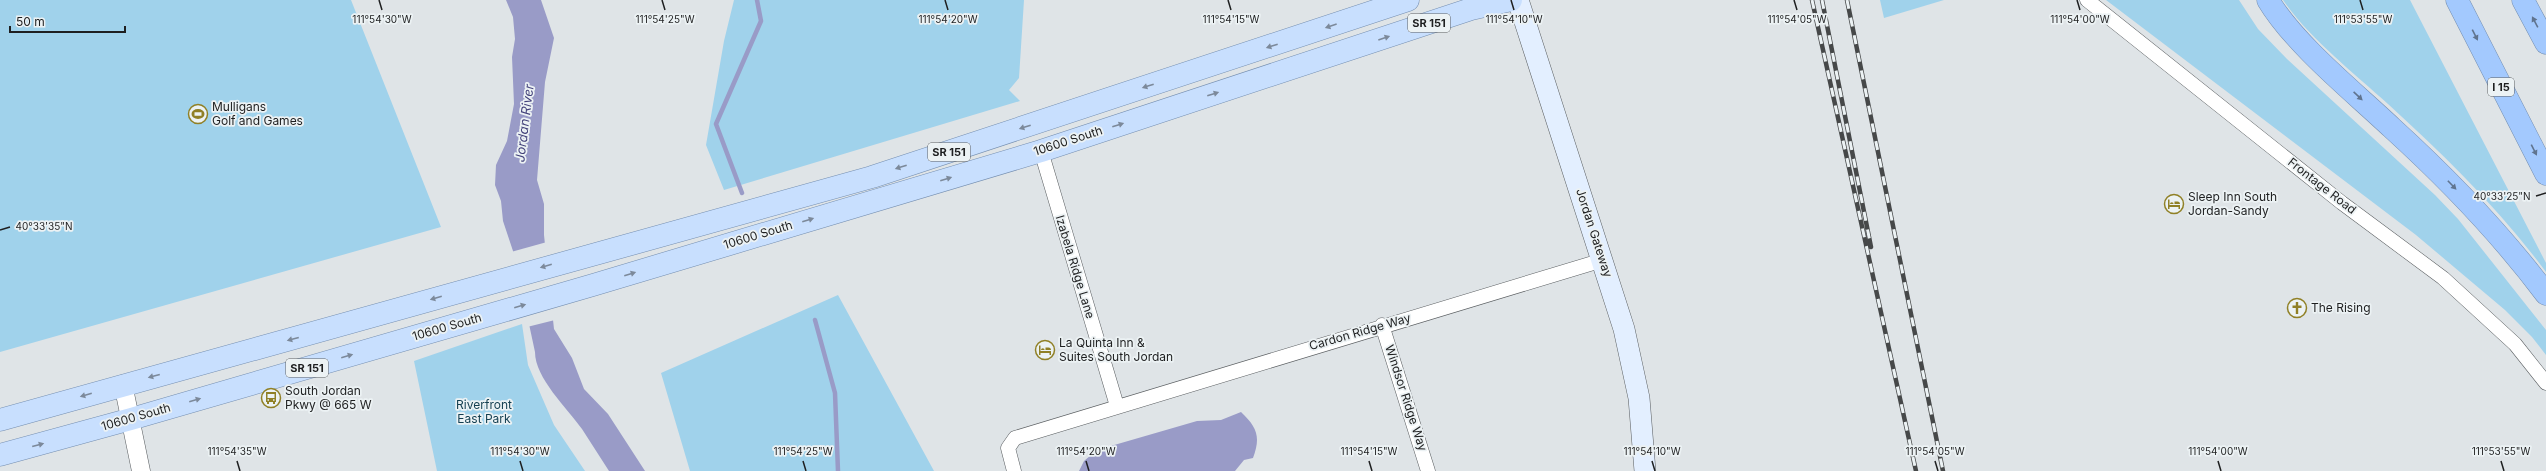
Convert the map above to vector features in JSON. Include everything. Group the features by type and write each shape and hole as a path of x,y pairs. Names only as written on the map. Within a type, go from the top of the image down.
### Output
{"highway":[{"path":"2253,0 2276,32 2329,69"},
{"path":"2268,0 2284,22 2329,69 2461,195 2546,294"},
{"name":"I 15","path":"2457,0 2546,174"},
{"path":"2523,0 2546,43"}],"main road":[{"name":"10600 South","path":"0,420 123,384 872,177 1408,0"},
{"name":"10600 South","path":"0,455 131,419 593,285 1041,151 1471,9 1511,0"},
{"name":"Jordan Gateway","path":"1518,0 1624,329 1639,398 1645,471"}],"street":[{"name":"Frontage Road","path":"2087,0 2342,203 2443,278 2515,344 2546,383"},
{"name":"Izabela Ridge Lane","path":"1041,151 1117,406"},
{"name":"Cardon Ridge Way","path":"1014,471 1008,448 1015,438 1382,325 1603,260"},
{"name":"Windsor Ridge Way","path":"1382,325 1428,471"},
{"path":"123,384 141,471"}],"green space":[{"name":"Mulligans Golf and Games","path":"0,0 351,0 441,227 0,352"},
{"path":"734,0 1024,0 1019,78 1009,90 1020,101 724,190 706,145 724,41"},
{"path":"1880,0 1944,0 1884,18"},
{"path":"2106,0 2239,0 2258,29 2287,59 2435,195 2458,219 2546,330 2546,355 2532,337 2505,310 2416,235"},
{"path":"2283,0 2410,0 2546,263 2546,272 2510,227 2471,184 2388,104 2332,55 2306,28"},
{"path":"838,295 934,471 690,471 661,373"},
{"name":"Riverfront East Park","path":"522,324 528,365 554,425 585,471 437,471 414,361"}],"water":[{"name":"Jordan River","path":"506,0 541,0 554,38 545,82 537,180 544,204 544,235 554,329 572,358 584,389 608,414 645,471 609,471 582,429 546,382 536,362 514,254 503,221 501,201 495,185 496,165 507,141 514,104 512,57 515,39 513,17"},
{"path":"1241,412 1254,428 1257,444 1253,458 1244,460 1235,471 1079,471 1084,461 1097,450 1197,421 1221,420"}],"pier":[{"path":"547,242 555,320 527,327 511,252"}],"waterway":[{"path":"742,193 716,124 761,21 757,0"},
{"path":"815,320 835,393 838,471"}],"railway":[{"path":"1812,0 1916,471"},
{"path":"1822,0 1871,247"},
{"path":"1847,0 1943,471"}],"place":[{"name":"Mulligans Golf and Games","path":"198,114"},
{"name":"Sleep Inn South Jordan-Sandy","path":"2174,204"},
{"name":"The Rising","path":"2297,308"},
{"name":"La Quinta Inn & Suites South Jordan","path":"1045,350"},
{"name":"South Jordan Pkwy @ 665 W","path":"271,398"}]}
